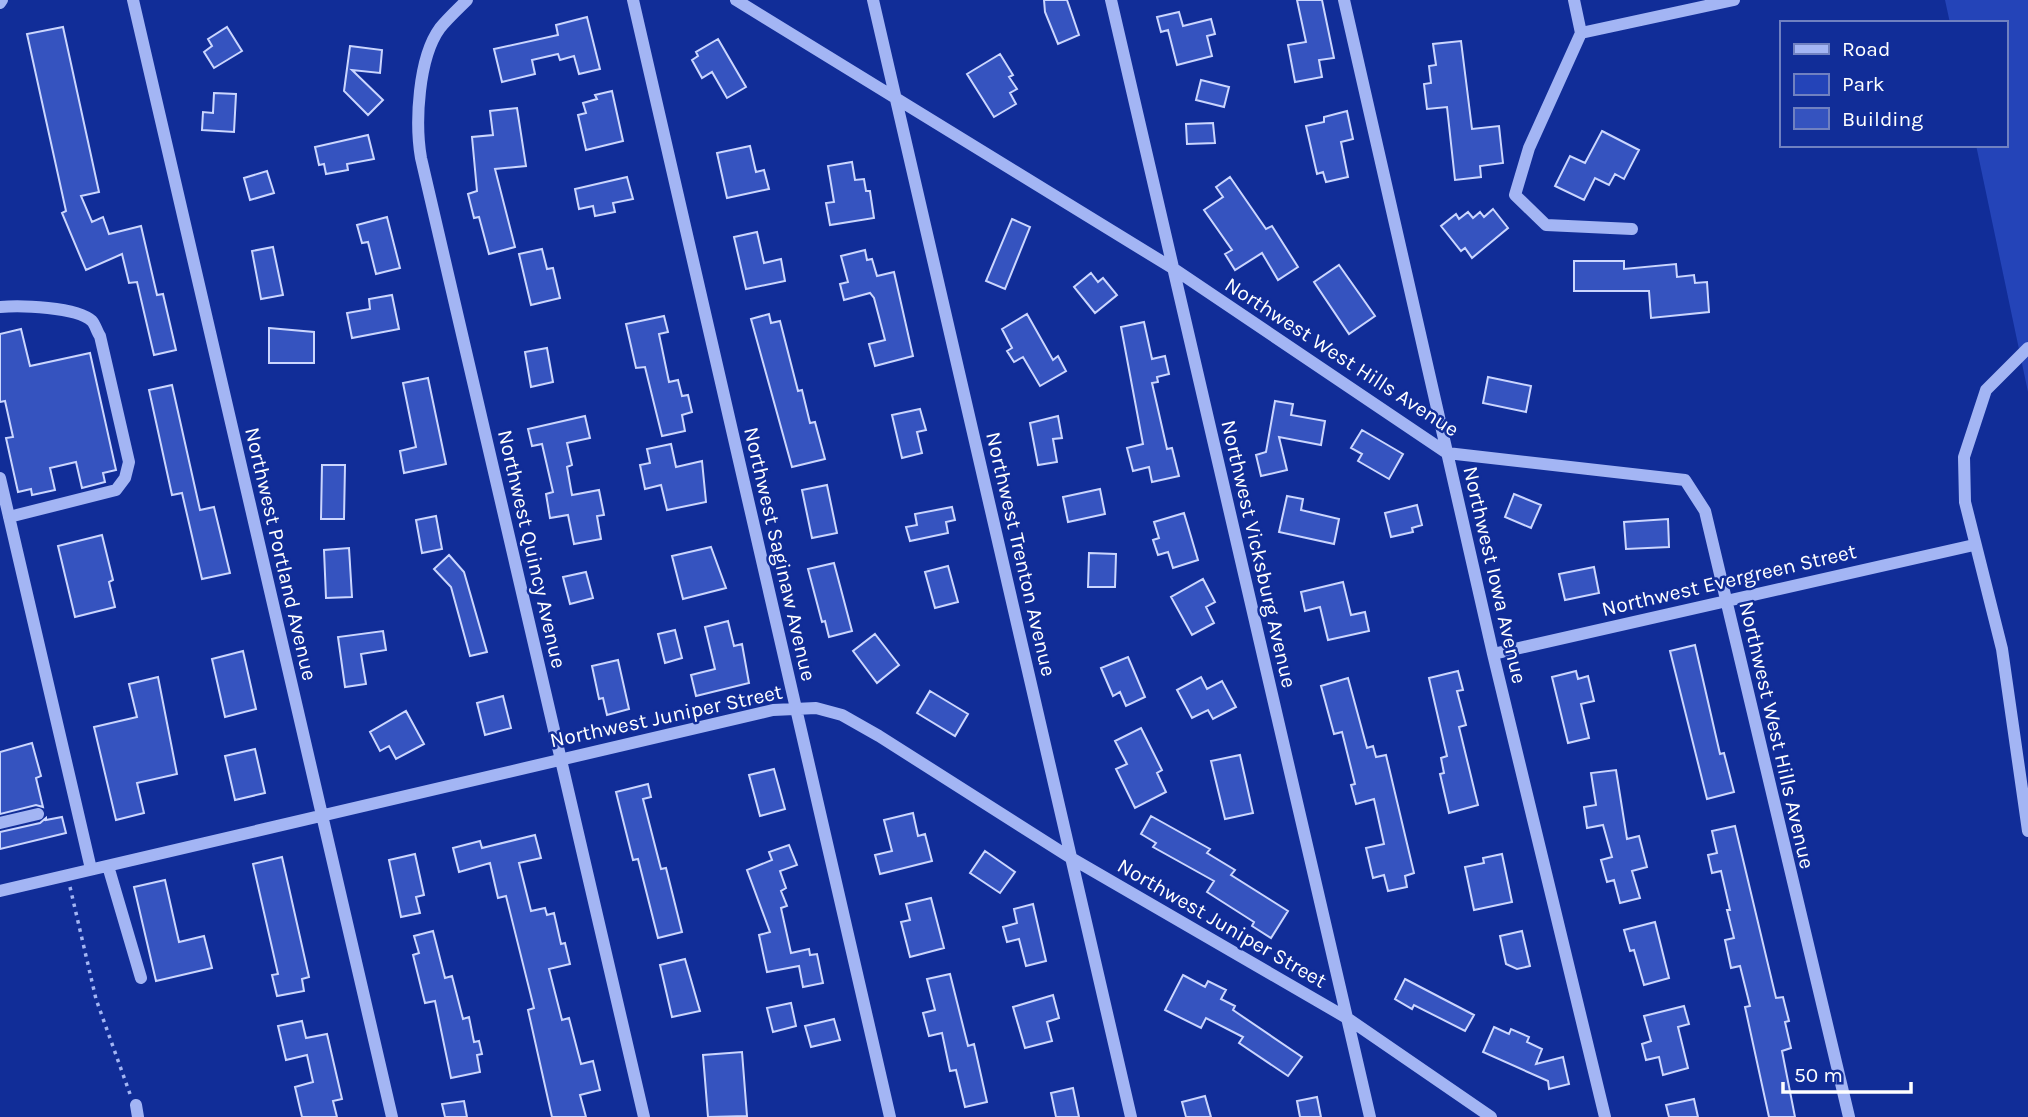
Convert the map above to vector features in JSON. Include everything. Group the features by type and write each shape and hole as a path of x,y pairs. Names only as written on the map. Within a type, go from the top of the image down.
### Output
{"street":[{"name":"Northwest Portland Avenue","path":"133,0 392,1117"},
{"name":"Northwest Quincy Avenue","path":"467,0 438,30 423,71 417,134 644,1117"},
{"name":"Northwest Saginaw Avenue","path":"633,0 890,1117"},
{"name":"Northwest West Hills Avenue","path":"736,0 1174,269 1447,453 1685,480 1705,511 1849,1117"},
{"name":"Northwest Trenton Avenue","path":"873,0 1131,1117"},
{"name":"Northwest Vicksburg Avenue","path":"1111,0 1370,1117"},
{"name":"Northwest Iowa Avenue","path":"1343,0 1493,654 1605,1117"},
{"path":"1574,0 1581,33 1529,148 1515,195 1546,225 1632,229"},
{"path":"1581,33 1734,0"},
{"path":"0,307 16,306 76,313 92,321 100,336 129,462 125,478 116,490 9,517"},
{"path":"2028,348 1986,390 1964,457 1965,502 2002,649 2028,831"},
{"path":"0,478 91,869"},
{"name":"Northwest Evergreen Street","path":"1493,654 1974,545"},
{"name":"Northwest Juniper Street","path":"0,891 561,758 796,708 816,708 842,715 1071,858 1347,1018 1491,1117"},
{"path":"0,823 38,814"},
{"path":"108,866 141,978"}],"path":[{"path":"68,875 96,999 137,1111"}],"green space":[{"path":"1945,0 2028,0 2028,392 1976,147 2007,147 2007,21 1950,21"}],"building":[{"path":"1044,0 1067,0 1079,35 1058,44 1045,12"},
{"path":"1297,0 1322,0 1334,58 1319,60 1322,77 1295,82 1288,45 1306,42"},
{"path":"1179,12 1183,26 1211,19 1215,34 1207,36 1212,56 1177,65 1168,30 1161,32 1157,17"},
{"path":"587,17 600,69 579,74 574,56 560,60 558,54 532,60 535,74 502,82 494,49 558,35 556,25"},
{"path":"63,27 99,192 81,196 92,222 103,217 109,234 141,226 157,295 163,294 176,350 154,355 137,282 129,283 122,254 86,270 62,213 66,211 27,34"},
{"path":"227,27 242,51 214,68 204,52 212,46 208,39"},
{"path":"718,39 746,87 727,98 712,72 702,78 692,60 698,56 696,52"},
{"path":"1461,41 1472,129 1499,126 1503,163 1480,166 1481,177 1455,180 1447,107 1427,109 1424,84 1431,83 1429,66 1436,65 1433,44"},
{"path":"350,46 382,50 380,73 352,70 383,100 368,115 344,91"},
{"path":"1000,54 1013,75 1009,77 1017,89 1010,93 1016,104 994,117 967,74"},
{"path":"1201,80 1229,87 1224,107 1196,100"},
{"path":"612,91 623,141 586,150 578,115 586,113 583,103 597,99 595,95"},
{"path":"214,93 236,94 234,132 202,130 203,112 213,113"},
{"path":"517,108 526,166 495,169 515,247 489,254 479,217 474,218 468,194 477,191 472,137 493,135 490,111"},
{"path":"1347,111 1353,139 1341,142 1348,177 1326,182 1323,172 1317,174 1306,126 1324,122 1324,117"},
{"path":"1213,123 1215,143 1187,144 1186,124"},
{"path":"1602,131 1639,150 1624,179 1615,174 1609,185 1595,178 1584,200 1555,186 1570,156 1585,163"},
{"path":"368,135 374,159 347,164 348,170 326,174 324,164 319,165 315,147"},
{"path":"750,146 756,172 764,170 769,189 727,198 717,153"},
{"path":"852,162 855,180 864,179 866,191 870,191 874,218 830,225 826,203 834,202 828,166"},
{"path":"267,171 274,193 250,200 244,178"},
{"path":"627,177 633,199 613,203 615,212 595,216 593,206 579,209 575,189"},
{"path":"1230,177 1266,229 1272,226 1298,267 1278,280 1262,253 1235,270 1225,254 1232,250 1204,210 1223,197 1216,187"},
{"path":"1493,209 1508,228 1472,258 1465,248 1461,251 1441,226 1456,214 1459,219 1468,212 1473,218 1480,212 1484,217"},
{"path":"387,217 400,268 376,274 368,242 362,243 357,225"},
{"path":"1012,219 1030,227 1005,289 986,281"},
{"path":"757,232 764,263 781,259 785,281 746,289 734,237"},
{"path":"273,247 283,295 261,299 252,251"},
{"path":"542,249 547,269 553,268 560,298 531,305 519,254"},
{"path":"865,250 867,260 872,259 877,276 894,272 913,356 875,366 869,344 885,340 874,298 870,293 844,300 840,284 848,282 841,256"},
{"path":"1574,261 1624,261 1624,269 1676,264 1677,277 1694,275 1695,283 1707,282 1709,312 1651,318 1649,291 1574,291"},
{"path":"1339,265 1375,316 1349,334 1314,282"},
{"path":"1091,273 1098,282 1103,278 1117,295 1095,313 1074,287"},
{"path":"392,295 399,329 352,338 347,313 370,309 369,299"},
{"path":"769,314 771,323 780,321 798,391 802,390 810,423 815,422 825,459 792,467 751,319"},
{"path":"1027,314 1053,360 1058,356 1066,371 1040,386 1023,357 1014,362 1007,351 1012,348 1002,329"},
{"path":"664,316 668,332 659,334 669,382 678,380 682,396 688,395 692,412 682,415 685,431 662,436 645,367 636,368 626,324"},
{"path":"1144,322 1152,359 1165,356 1169,374 1157,377 1158,382 1152,383 1167,449 1172,448 1179,476 1152,482 1149,467 1133,471 1127,448 1143,444 1121,327"},
{"path":"269,328 314,332 314,363 269,363"},
{"path":"21,329 30,366 90,353 116,470 103,473 105,482 82,488 76,462 50,468 55,490 32,495 31,489 18,492 6,438 13,437 5,401 0,402 0,334"},
{"path":"547,348 553,382 531,387 525,352"},
{"path":"1488,377 1531,386 1526,412 1483,403"},
{"path":"428,378 446,464 404,473 400,451 416,447 403,383"},
{"path":"172,385 200,510 214,507 230,573 202,579 182,493 172,495 149,390"},
{"path":"1275,401 1293,404 1291,415 1325,421 1321,445 1279,437 1287,470 1261,476 1256,455 1266,452"},
{"path":"920,409 926,430 917,432 922,453 902,458 892,415"},
{"path":"585,416 590,438 567,443 572,465 567,467 572,495 599,490 604,515 597,516 601,539 574,544 568,515 550,518 546,494 553,492 542,444 532,446 528,429"},
{"path":"1058,416 1062,438 1053,439 1057,462 1038,465 1030,423"},
{"path":"1362,430 1403,454 1389,479 1358,461 1362,454 1351,448"},
{"path":"671,444 676,467 702,461 706,502 667,510 661,485 645,489 640,465 650,463 647,449"},
{"path":"322,465 345,465 344,519 321,519"},
{"path":"827,485 837,533 812,538 802,490"},
{"path":"1100,489 1105,514 1068,522 1063,497"},
{"path":"1514,494 1541,505 1531,528 1505,517"},
{"path":"1287,496 1303,499 1301,510 1339,519 1334,544 1279,532"},
{"path":"1417,505 1422,525 1412,528 1413,532 1391,537 1385,513"},
{"path":"952,507 955,520 946,522 948,533 910,541 906,527 917,525 915,514"},
{"path":"1184,513 1198,560 1173,568 1168,552 1158,555 1153,540 1159,538 1154,522"},
{"path":"436,516 442,549 422,553 416,520"},
{"path":"1668,519 1669,547 1626,549 1624,522"},
{"path":"102,535 113,580 109,582 115,607 75,617 58,546"},
{"path":"711,547 726,588 683,599 672,556"},
{"path":"349,548 352,597 326,598 324,550"},
{"path":"1089,553 1116,554 1115,587 1088,587"},
{"path":"449,555 464,572 487,652 470,656 451,587 434,569"},
{"path":"834,563 852,631 829,637 825,621 822,622 808,569"},
{"path":"948,566 958,602 935,608 925,572"},
{"path":"1594,567 1599,593 1565,600 1559,574"},
{"path":"586,572 593,598 570,604 563,577"},
{"path":"1203,579 1215,602 1206,607 1214,623 1192,635 1171,597"},
{"path":"1343,582 1351,615 1365,612 1369,631 1328,640 1320,607 1305,611 1301,592"},
{"path":"728,621 734,646 742,644 749,683 696,696 691,675 715,669 705,627"},
{"path":"675,630 682,658 665,663 658,634"},
{"path":"383,631 386,650 361,654 366,684 345,687 338,637"},
{"path":"875,634 899,665 877,683 853,651"},
{"path":"1695,645 1720,754 1724,753 1734,792 1707,799 1670,651"},
{"path":"243,651 256,709 225,717 212,659"},
{"path":"1128,657 1145,697 1126,706 1120,692 1113,696 1101,668"},
{"path":"618,660 629,709 607,715 603,698 599,699 592,666"},
{"path":"1458,671 1463,690 1457,691 1466,725 1459,727 1478,805 1449,813 1440,774 1444,773 1441,758 1447,756 1429,678"},
{"path":"1576,671 1578,679 1588,676 1594,701 1581,704 1589,738 1568,743 1552,677"},
{"path":"158,677 177,774 137,783 144,813 116,820 94,727 137,717 129,684"},
{"path":"1201,677 1207,689 1222,681 1236,707 1213,719 1208,710 1192,718 1177,690"},
{"path":"1348,678 1367,748 1373,746 1376,757 1386,755 1414,873 1405,876 1407,887 1388,891 1384,875 1373,878 1366,848 1384,844 1374,799 1356,804 1351,785 1355,784 1342,732 1334,734 1321,686"},
{"path":"930,691 968,714 955,736 917,713"},
{"path":"503,696 511,728 485,735 477,703"},
{"path":"406,711 424,744 396,759 389,746 380,751 370,732"},
{"path":"1141,728 1162,770 1157,773 1166,792 1135,808 1116,769 1127,764 1115,741"},
{"path":"32,743 41,776 36,778 43,807 36,805 0,814 0,752"},
{"path":"255,749 265,793 235,800 225,756"},
{"path":"1240,755 1253,813 1225,819 1211,761"},
{"path":"774,769 785,809 760,816 749,775"},
{"path":"1616,770 1627,839 1639,836 1647,867 1632,871 1640,898 1620,903 1614,880 1607,882 1601,860 1612,857 1603,825 1587,828 1584,807 1596,805 1591,773"},
{"path":"648,784 651,797 643,799 661,869 666,868 682,932 658,938 638,859 633,860 616,792"},
{"path":"913,813 918,836 925,834 932,861 880,874 875,855 892,851 884,820"},
{"path":"1151,816 1210,849 1207,853 1235,870 1231,875 1288,911 1271,938 1252,926 1254,922 1207,892 1214,881 1153,847 1156,843 1141,834"},
{"path":"62,817 66,833 0,849 0,832 40,823 46,818"},
{"path":"1735,826 1776,998 1783,997 1789,1021 1785,1022 1791,1048 1782,1051 1795,1117 1769,1117 1745,1007 1750,1006 1740,966 1731,968 1725,940 1734,938 1727,910 1730,910 1721,871 1712,873 1708,855 1717,853 1712,831"},
{"path":"535,835 541,858 519,863 531,911 545,908 547,915 554,913 561,944 565,943 570,964 549,969 562,1020 569,1018 581,1064 593,1061 600,1090 580,1095 586,1117 552,1117 528,1010 534,1008 506,896 498,898 490,863 459,872 453,848 480,841 482,848"},
{"path":"789,845 797,865 780,871 786,888 781,891 787,906 781,908 791,953 809,949 810,955 817,954 823,983 803,987 799,966 767,972 759,935 770,932 747,870 772,860 769,852"},
{"path":"985,851 1015,872 1000,893 970,873"},
{"path":"415,854 424,895 416,897 420,913 401,917 389,860"},
{"path":"1502,854 1512,902 1474,910 1465,867 1484,863 1483,858"},
{"path":"282,857 309,977 302,979 304,991 277,996 272,975 278,974 253,864"},
{"path":"165,880 179,942 204,936 212,968 156,981 134,887"},
{"path":"931,898 944,948 910,957 901,922 910,920 906,904"},
{"path":"1033,904 1046,961 1026,966 1019,939 1007,942 1003,927 1017,923 1014,909"},
{"path":"1655,922 1669,978 1644,985 1634,950 1630,951 1624,930"},
{"path":"433,931 445,978 452,976 463,1019 469,1017 474,1042 479,1041 482,1054 477,1055 480,1072 451,1078 435,1001 425,1003 413,955 419,953 414,936"},
{"path":"1522,931 1530,966 1517,969 1506,964 1500,936"},
{"path":"685,959 700,1011 672,1017 660,965"},
{"path":"950,974 968,1046 974,1044 987,1102 965,1107 956,1070 950,1071 942,1033 929,1036 923,1013 935,1010 927,979"},
{"path":"1183,975 1205,987 1208,981 1226,990 1221,999 1235,1006 1233,1010 1302,1057 1288,1076 1239,1043 1243,1037 1206,1018 1201,1028 1165,1010"},
{"path":"1405,979 1474,1015 1465,1031 1414,1005 1412,1009 1395,999"},
{"path":"1053,995 1059,1018 1047,1022 1052,1041 1025,1048 1013,1007"},
{"path":"791,1003 796,1026 773,1032 767,1008"},
{"path":"1684,1006 1689,1024 1678,1027 1688,1068 1663,1075 1659,1057 1646,1060 1642,1044 1651,1041 1644,1016"},
{"path":"834,1019 840,1040 811,1047 805,1026"},
{"path":"302,1021 306,1038 327,1034 342,1099 333,1101 337,1117 302,1117 295,1087 313,1082 307,1055 286,1060 278,1026"},
{"path":"1494,1027 1509,1034 1511,1029 1529,1037 1527,1042 1542,1049 1536,1064 1563,1057 1569,1084 1549,1089 1548,1081 1483,1052"},
{"path":"742,1052 747,1116 708,1117 703,1055"},
{"path":"1073,1088 1079,1117 1056,1117 1051,1093"},
{"path":"1205,1096 1211,1117 1186,1117 1182,1102"},
{"path":"1317,1097 1321,1117 1300,1117 1297,1101"},
{"path":"1694,1099 1698,1117 1669,1117 1666,1105"},
{"path":"464,1101 467,1117 445,1117 442,1104"}]}
